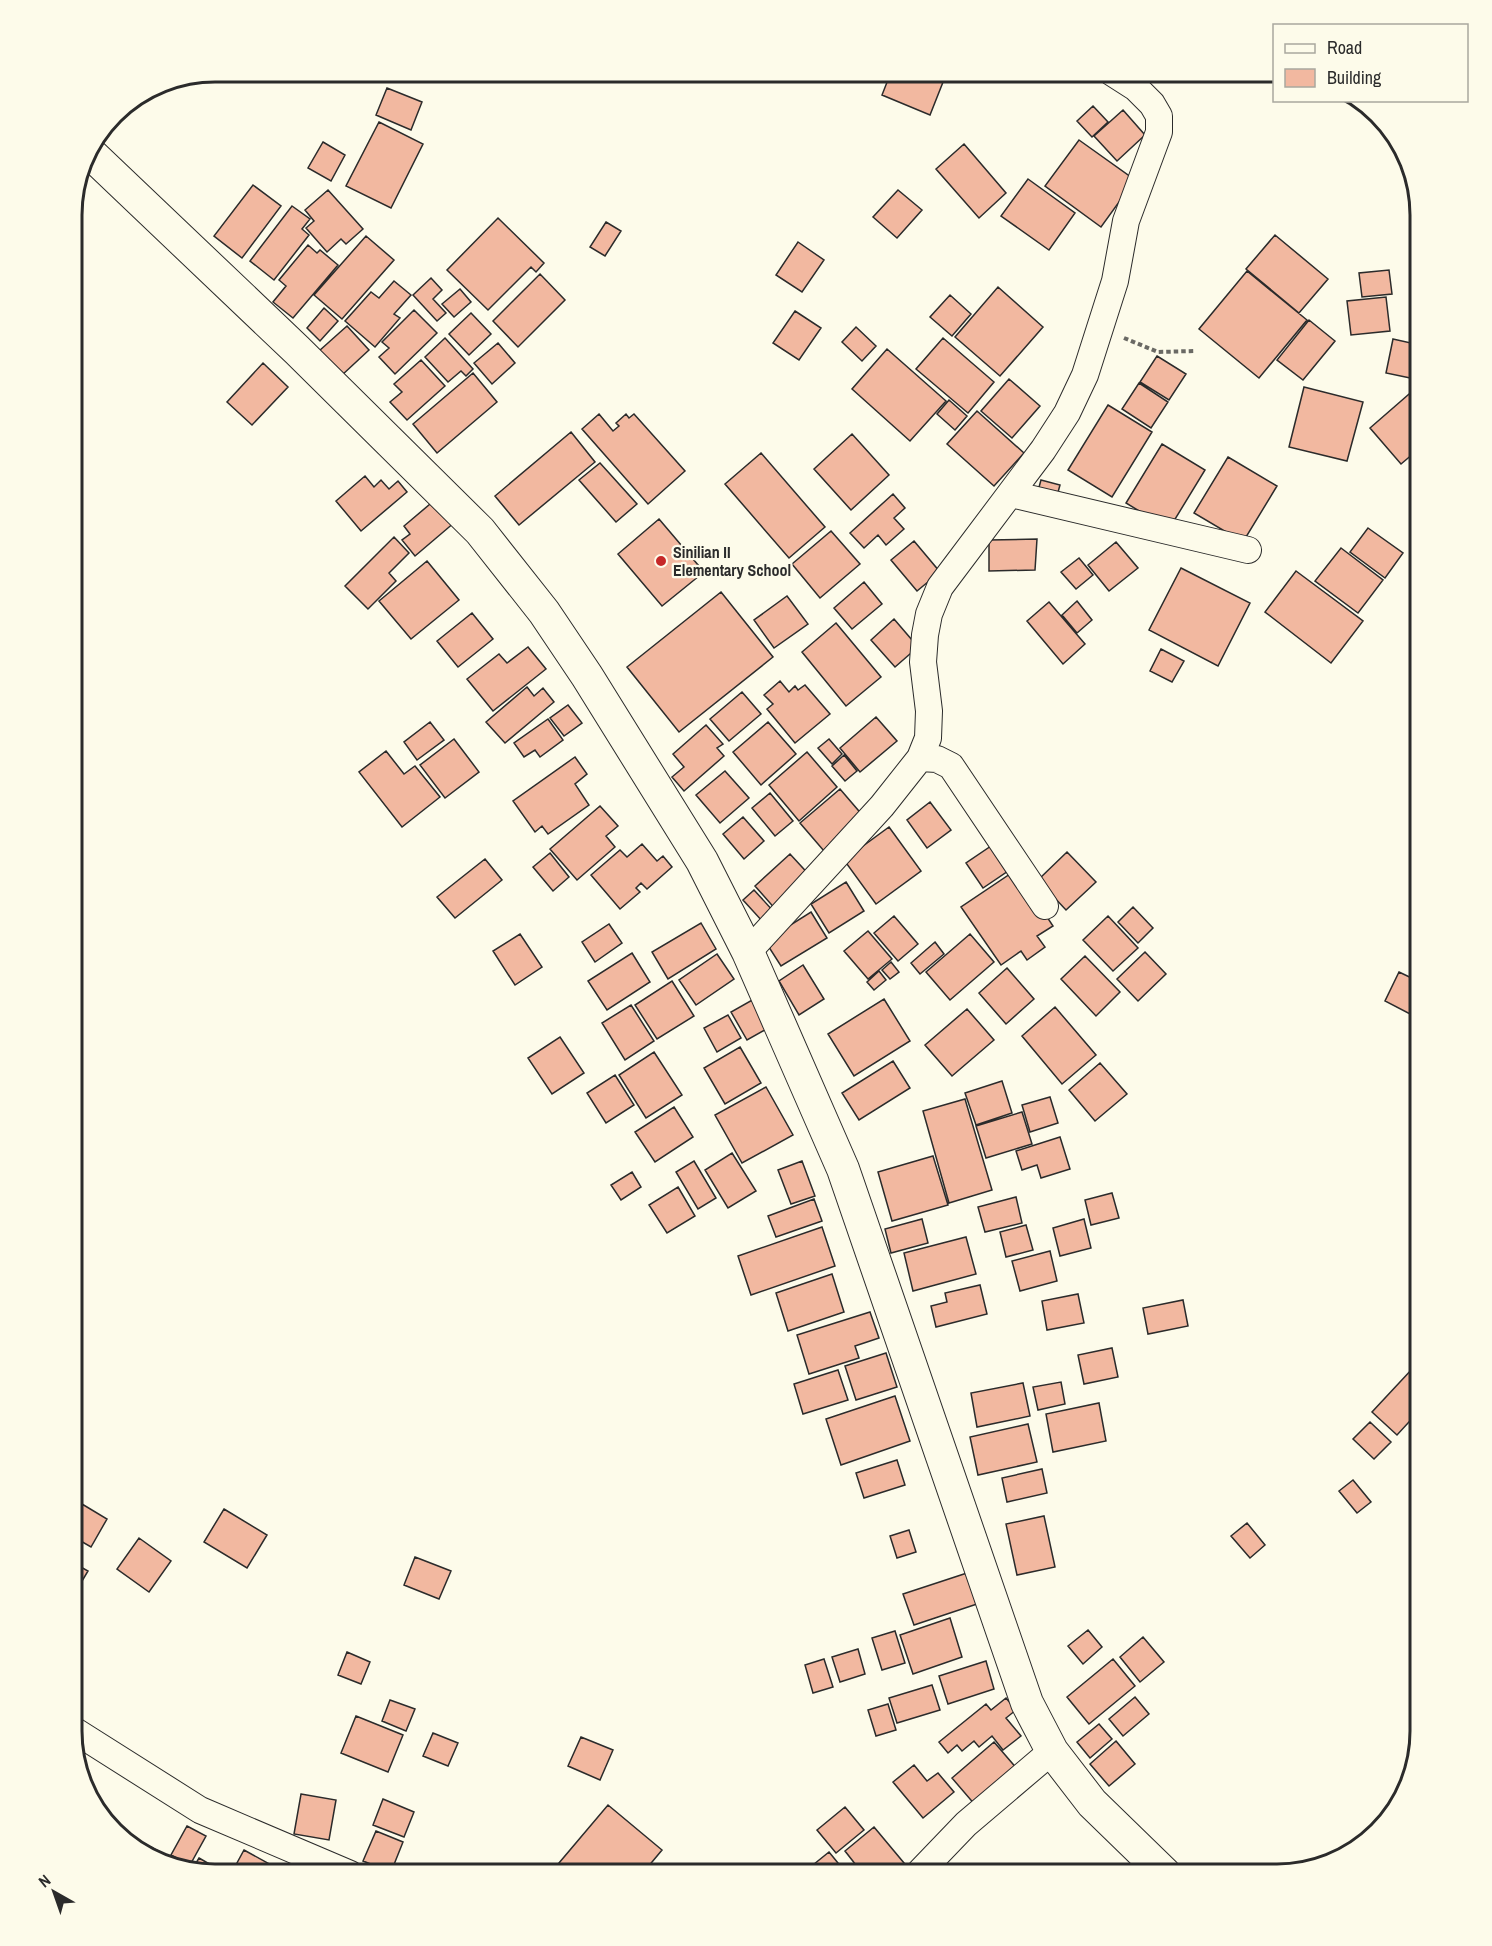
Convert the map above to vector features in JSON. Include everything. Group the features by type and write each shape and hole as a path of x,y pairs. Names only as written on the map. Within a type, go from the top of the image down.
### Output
{"street":[{"path":"748,952 882,806 920,758 928,738 923,662 929,614 940,587 1011,494 1067,413 1085,375 1102,327 1115,281 1126,221 1159,132 1159,116 1152,104 1128,83"},
{"path":"95,159 297,350 480,531 544,612 587,676 702,861 748,952 843,1169 1027,1703 1052,1751 1092,1803 1155,1864"},
{"path":"1011,494 1248,550"},
{"path":"920,758 937,759 951,766 1045,906"},
{"path":"83,1736 200,1810 327,1864"},
{"path":"928,1864 966,1824 1052,1751"}],"path":[{"path":"1102,327 1158,352 1194,351"}],"building":[{"path":"887,83 943,83 930,115 882,95"},
{"path":"387,88 422,102 411,130 376,115"},
{"path":"1093,106 1108,122 1092,137 1077,121"},
{"path":"1123,110 1145,135 1117,161 1094,136"},
{"path":"379,122 423,144 391,208 346,186"},
{"path":"1079,140 1135,180 1101,227 1045,186"},
{"path":"323,142 345,155 331,181 308,168"},
{"path":"964,144 1006,193 979,218 936,169"},
{"path":"1028,179 1075,213 1049,250 1001,216"},
{"path":"253,185 281,206 242,258 214,236"},
{"path":"328,190 363,229 346,244 341,239 327,252 306,228 314,221 305,210"},
{"path":"898,190 922,210 897,238 873,217"},
{"path":"292,206 310,219 302,229 309,235 274,280 250,261"},
{"path":"498,218 544,263 536,272 531,267 488,310 447,270"},
{"path":"606,222 621,231 605,256 590,247"},
{"path":"1275,235 1328,279 1299,313 1246,269"},
{"path":"366,236 394,260 342,319 314,295"},
{"path":"798,242 824,260 802,292 776,275"},
{"path":"308,245 317,253 320,250 338,265 293,318 273,302 286,286 279,280"},
{"path":"1389,270 1392,294 1362,297 1359,273"},
{"path":"1247,271 1307,320 1259,378 1199,329"},
{"path":"540,274 565,300 518,347 493,321"},
{"path":"431,278 442,290 433,299 446,313 437,321 413,295"},
{"path":"394,281 411,295 394,314 400,318 375,347 345,321 371,292 379,298"},
{"path":"998,287 1043,327 1000,376 955,337"},
{"path":"460,289 471,302 454,317 442,304"},
{"path":"950,295 971,314 952,336 930,317"},
{"path":"1386,297 1390,331 1351,335 1347,301"},
{"path":"324,308 338,321 320,341 307,328"},
{"path":"414,310 437,333 395,374 379,357 389,348 382,342"},
{"path":"795,311 821,328 799,360 773,343"},
{"path":"471,313 491,334 469,355 449,334"},
{"path":"1309,320 1335,341 1303,380 1277,360"},
{"path":"347,326 369,350 341,376 319,351"},
{"path":"856,327 876,346 862,361 842,342"},
{"path":"445,338 473,369 466,376 461,371 448,382 425,357"},
{"path":"943,338 994,382 968,413 916,369"},
{"path":"1393,339 1410,343 1410,378 1386,373"},
{"path":"498,343 515,363 492,384 474,363"},
{"path":"887,349 946,401 910,441 852,389"},
{"path":"1157,356 1186,374 1169,400 1140,382"},
{"path":"421,360 445,386 407,420 390,402 402,392 394,384"},
{"path":"263,363 288,387 252,425 227,402"},
{"path":"473,373 497,402 437,453 413,424"},
{"path":"1009,379 1040,406 1012,438 981,411"},
{"path":"1139,383 1168,402 1151,428 1122,409"},
{"path":"1304,387 1363,402 1347,461 1289,447"},
{"path":"1410,393 1410,456 1401,464 1370,428"},
{"path":"949,400 967,416 955,430 937,414"},
{"path":"1108,405 1152,432 1112,497 1068,470"},
{"path":"977,411 1024,453 994,486 947,444"},
{"path":"599,414 613,431 619,426 616,423 626,414 629,418 634,414 685,471 648,504 582,429"},
{"path":"571,432 595,462 519,525 495,496"},
{"path":"852,434 889,475 851,510 814,469"},
{"path":"1162,444 1205,470 1169,529 1126,503"},
{"path":"761,453 825,527 789,558 725,484"},
{"path":"1228,457 1277,486 1243,542 1194,513"},
{"path":"600,463 637,504 616,522 579,480"},
{"path":"365,476 374,487 381,480 389,489 398,481 407,492 361,531 336,501"},
{"path":"1041,480 1060,485 1055,503 1036,498"},
{"path":"893,494 905,508 894,518 904,529 886,545 878,535 864,548 850,533"},
{"path":"436,499 455,522 415,556 402,540 410,534 404,526"},
{"path":"659,519 704,572 662,606 618,554"},
{"path":"1368,528 1403,553 1385,578 1350,552"},
{"path":"831,531 860,564 820,598 792,564"},
{"path":"394,537 409,553 389,573 396,581 368,609 345,586"},
{"path":"1037,539 1035,570 989,571 989,540"},
{"path":"914,541 940,572 917,591 891,560"},
{"path":"1116,542 1138,568 1109,591 1088,565"},
{"path":"1341,548 1383,580 1358,613 1315,581"},
{"path":"1079,558 1093,575 1076,589 1061,572"},
{"path":"427,561 459,600 411,639 379,601"},
{"path":"1181,568 1250,603 1218,666 1149,630"},
{"path":"1296,571 1363,621 1331,663 1265,612"},
{"path":"864,582 882,604 852,629 834,608"},
{"path":"721,592 773,657 679,732 627,667"},
{"path":"787,596 808,624 774,648 754,620"},
{"path":"1077,601 1092,620 1077,633 1062,615"},
{"path":"1049,602 1085,644 1063,664 1027,621"},
{"path":"472,613 493,639 458,667 437,641"},
{"path":"894,619 918,647 895,667 871,640"},
{"path":"836,623 881,677 846,706 802,652"},
{"path":"528,647 546,669 493,711 467,679 499,654 507,663"},
{"path":"1161,649 1184,661 1172,682 1150,671"},
{"path":"780,681 789,692 795,686 798,690 805,685 830,714 795,743 767,709 773,704 764,695"},
{"path":"527,687 534,696 543,688 554,702 505,743 486,722"},
{"path":"742,692 761,714 729,741 710,719"},
{"path":"568,705 582,723 564,736 550,718"},
{"path":"876,717 897,741 860,772 840,748"},
{"path":"548,719 563,740 540,757 535,750 524,757 514,743"},
{"path":"430,722 444,740 417,760 404,742"},
{"path":"768,722 796,754 761,785 733,752"},
{"path":"706,725 723,744 717,748 724,756 684,791 672,777 684,767 673,754"},
{"path":"454,739 479,772 445,798 420,765"},
{"path":"829,739 842,754 832,764 818,748"},
{"path":"386,751 404,774 415,766 440,797 402,827 359,772"},
{"path":"807,752 837,787 799,821 769,785"},
{"path":"844,755 857,771 845,781 832,766"},
{"path":"575,757 587,774 575,784 589,805 548,834 542,826 535,832 513,801"},
{"path":"725,771 749,798 720,823 696,795"},
{"path":"840,789 864,817 824,851 800,823"},
{"path":"770,793 793,821 775,836 752,808"},
{"path":"930,802 951,830 927,848 907,820"},
{"path":"600,806 618,826 606,836 615,847 577,880 550,849"},
{"path":"743,817 764,841 744,859 723,834"},
{"path":"889,827 921,871 876,904 844,860"},
{"path":"642,844 657,861 663,856 672,867 647,889 641,883 636,888 640,892 620,909 591,875 620,850 627,857"},
{"path":"994,844 1011,869 983,888 966,863"},
{"path":"1067,852 1096,882 1066,910 1038,880"},
{"path":"550,853 569,877 553,891 533,867"},
{"path":"790,854 813,879 777,911 755,886"},
{"path":"485,859 502,880 455,918 437,897"},
{"path":"1016,870 1053,926 1037,936 1045,947 1027,960 1021,951 1001,965 961,907"},
{"path":"846,882 864,911 829,933 811,904"},
{"path":"754,890 775,913 764,923 743,900"},
{"path":"1133,907 1153,928 1138,943 1118,922"},
{"path":"811,912 827,938 781,966 765,941"},
{"path":"894,916 918,944 898,961 874,933"},
{"path":"1108,916 1138,948 1113,971 1083,940"},
{"path":"701,923 716,949 668,979 652,952"},
{"path":"609,924 622,943 595,962 582,942"},
{"path":"868,931 892,959 868,979 844,951"},
{"path":"520,934 542,967 515,985 493,951"},
{"path":"970,934 994,962 950,1000 926,972"},
{"path":"935,942 944,954 920,974 911,963"},
{"path":"1145,952 1166,974 1138,1001 1117,979"},
{"path":"632,953 650,982 607,1010 588,981"},
{"path":"717,954 734,979 696,1005 679,980"},
{"path":"1085,956 1120,992 1096,1016 1061,979"},
{"path":"891,962 899,972 890,979 882,970"},
{"path":"803,965 824,999 799,1015 779,981"},
{"path":"1007,968 1034,999 1006,1024 979,993"},
{"path":"879,971 886,980 874,990 867,982"},
{"path":"1399,972 1410,977 1410,1014 1385,1001"},
{"path":"672,981 694,1016 657,1039 635,1005"},
{"path":"754,999 770,1027 747,1040 731,1012"},
{"path":"884,999 910,1041 854,1076 828,1034"},
{"path":"631,1005 654,1041 625,1060 602,1023"},
{"path":"1055,1007 1096,1055 1062,1084 1022,1036"},
{"path":"967,1009 994,1040 952,1076 925,1045"},
{"path":"728,1015 741,1038 717,1052 704,1028"},
{"path":"560,1037 584,1073 552,1094 528,1058"},
{"path":"740,1047 761,1083 725,1104 704,1068"},
{"path":"654,1052 682,1095 646,1118 619,1075"},
{"path":"893,1061 910,1088 859,1120 842,1093"},
{"path":"1100,1063 1127,1094 1095,1121 1069,1090"},
{"path":"615,1075 634,1105 606,1123 587,1093"},
{"path":"1002,1081 1012,1113 976,1125 965,1093"},
{"path":"766,1087 793,1135 742,1163 715,1115"},
{"path":"1050,1097 1058,1123 1030,1132 1022,1105"},
{"path":"965,1099 992,1190 949,1203 923,1111"},
{"path":"674,1107 693,1137 655,1162 635,1132"},
{"path":"1022,1112 1032,1144 986,1158 976,1126"},
{"path":"1060,1137 1070,1169 1041,1178 1037,1165 1022,1170 1016,1151"},
{"path":"732,1153 756,1191 728,1208 705,1170"},
{"path":"933,1156 948,1205 892,1221 878,1172"},
{"path":"694,1161 716,1198 698,1209 676,1172"},
{"path":"802,1161 815,1196 791,1204 778,1170"},
{"path":"632,1172 641,1187 621,1200 611,1185"},
{"path":"678,1187 695,1216 667,1233 649,1205"},
{"path":"1112,1193 1119,1218 1091,1225 1085,1200"},
{"path":"1016,1197 1022,1223 985,1232 978,1207"},
{"path":"814,1199 822,1221 776,1237 768,1216"},
{"path":"922,1219 928,1243 891,1253 885,1229"},
{"path":"1084,1219 1091,1248 1060,1256 1053,1228"},
{"path":"1026,1225 1033,1250 1006,1257 1000,1232"},
{"path":"822,1227 835,1266 751,1295 738,1256"},
{"path":"966,1237 976,1274 913,1291 904,1253"},
{"path":"1050,1251 1057,1281 1020,1291 1012,1261"},
{"path":"832,1274 844,1312 788,1331 776,1293"},
{"path":"980,1285 987,1314 936,1327 931,1306 947,1302 945,1293"},
{"path":"1078,1294 1084,1323 1047,1330 1042,1301"},
{"path":"1183,1300 1188,1326 1148,1334 1143,1308"},
{"path":"870,1312 879,1338 855,1346 859,1358 809,1374 797,1335"},
{"path":"1112,1348 1118,1377 1084,1384 1078,1355"},
{"path":"886,1353 897,1387 856,1400 845,1366"},
{"path":"838,1370 848,1400 803,1414 794,1384"},
{"path":"1410,1371 1410,1421 1397,1435 1372,1412"},
{"path":"1061,1382 1065,1404 1038,1410 1033,1387"},
{"path":"1023,1383 1030,1416 977,1427 971,1393"},
{"path":"895,1396 910,1441 841,1465 826,1419"},
{"path":"1099,1403 1106,1441 1053,1452 1046,1414"},
{"path":"1370,1422 1391,1442 1374,1459 1353,1439"},
{"path":"1028,1424 1037,1462 978,1475 970,1437"},
{"path":"897,1460 905,1485 864,1498 856,1473"},
{"path":"1042,1469 1047,1493 1007,1502 1002,1478"},
{"path":"1353,1480 1371,1502 1357,1513 1339,1491"},
{"path":"82,1504 107,1519 91,1547 82,1542"},
{"path":"224,1509 267,1535 247,1568 204,1542"},
{"path":"1044,1516 1055,1567 1017,1575 1006,1524"},
{"path":"1247,1523 1265,1545 1250,1558 1231,1536"},
{"path":"909,1530 916,1552 897,1558 890,1536"},
{"path":"139,1538 171,1561 149,1592 117,1569"},
{"path":"415,1557 451,1571 439,1599 404,1585"},
{"path":"82,1568 88,1571 82,1581"},
{"path":"967,1573 977,1604 914,1625 903,1594"},
{"path":"950,1618 962,1657 913,1674 900,1635"},
{"path":"1088,1630 1102,1647 1083,1664 1068,1646"},
{"path":"895,1631 905,1663 882,1670 872,1638"},
{"path":"1143,1637 1164,1662 1140,1682 1120,1657"},
{"path":"858,1649 865,1674 840,1682 832,1657"},
{"path":"347,1652 370,1662 361,1684 338,1675"},
{"path":"824,1659 833,1687 813,1693 805,1665"},
{"path":"1113,1659 1135,1686 1089,1724 1067,1697"},
{"path":"986,1661 994,1689 948,1704 939,1676"},
{"path":"932,1685 940,1710 897,1723 889,1698"},
{"path":"1135,1697 1149,1714 1123,1736 1109,1719"},
{"path":"1006,1698 1016,1710 1006,1718 1021,1736 1003,1750 992,1736 979,1747 974,1741 962,1751 957,1745 948,1753 939,1742 986,1704 991,1710"},
{"path":"390,1700 415,1709 406,1731 382,1721"},
{"path":"888,1704 896,1730 876,1736 868,1710"},
{"path":"356,1716 403,1735 388,1772 341,1753"},
{"path":"1099,1724 1112,1739 1090,1758 1077,1742"},
{"path":"433,1733 458,1743 448,1766 423,1756"},
{"path":"581,1737 613,1750 600,1780 568,1766"},
{"path":"1116,1741 1135,1764 1109,1786 1090,1764"},
{"path":"994,1742 1018,1770 976,1806 952,1778"},
{"path":"914,1765 927,1781 938,1773 954,1792 923,1818 893,1782"},
{"path":"301,1794 336,1800 329,1840 294,1834"},
{"path":"383,1799 414,1812 404,1837 373,1825"},
{"path":"608,1805 662,1850 650,1864 559,1863"},
{"path":"845,1807 864,1830 836,1853 817,1830"},
{"path":"187,1826 206,1836 192,1861 171,1855"},
{"path":"874,1827 904,1863 855,1864 845,1851"},
{"path":"376,1831 403,1842 394,1864 371,1864 363,1861"},
{"path":"244,1850 270,1864 236,1864"},
{"path":"829,1852 839,1864 814,1864"},
{"path":"199,1858 208,1863 198,1862"}],"place":[{"name":"Sinilian II Elementary School","path":"661,561"}]}
